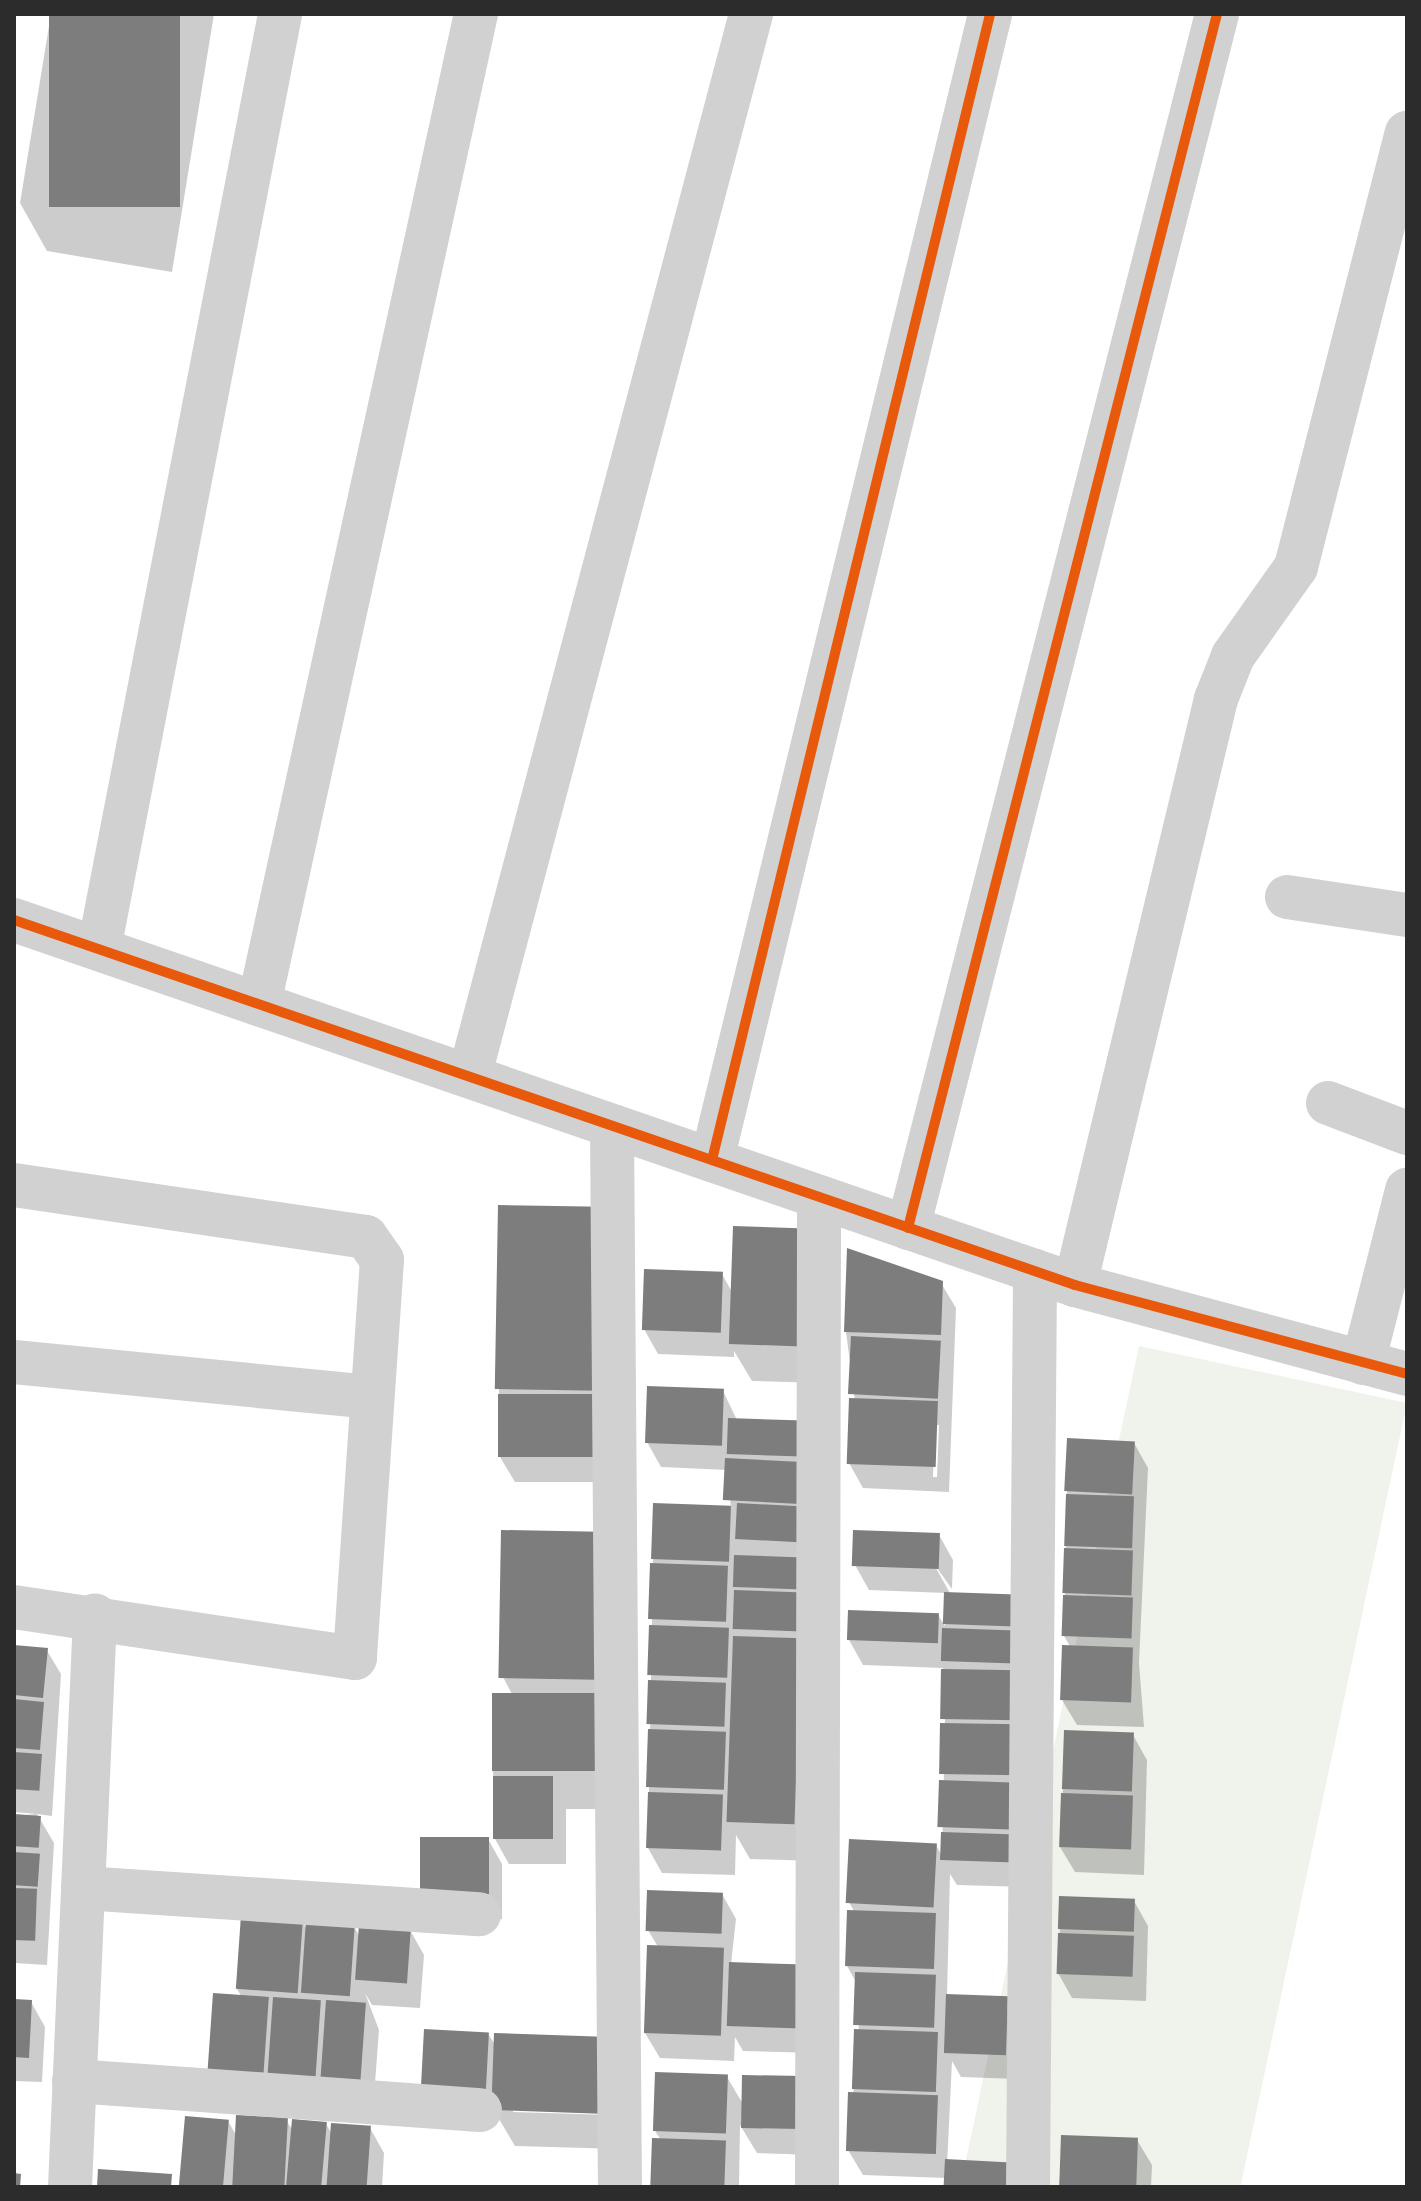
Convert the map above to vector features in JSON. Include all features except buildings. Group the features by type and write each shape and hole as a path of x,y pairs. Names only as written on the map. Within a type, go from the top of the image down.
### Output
{"street":[{"path":"99,949 280,14"},
{"path":"259,1004 476,14"},
{"path":"470,1074 751,14"},
{"path":"712,1160 990,14"},
{"path":"908,1228 1217,14"},
{"path":"1028,2187 1055,1278 1216,699 1233,656 1296,567 1407,133"},
{"path":"1287,897 1407,915"},
{"path":"14,920 470,1074 1055,1278 1407,1374"},
{"path":"1328,1103 1407,1133"},
{"path":"612,1126 620,2187"},
{"path":"14,1185 366,1237 382,1260 370,1397 355,1658 95,1616 14,1607"},
{"path":"1363,1363 1407,1190"},
{"path":"817,2187 819,1197"},
{"path":"14,1362 370,1397"},
{"path":"70,2187 95,1616"},
{"path":"83,1888 479,1914"},
{"path":"74,2081 480,2110"}],"shaded area":[{"path":"1139,1346 1407,1403 1240,2187 1051,2187 964,2169"}],"cycle path":[{"path":"712,1160 990,14"},
{"path":"908,1228 1217,14"},
{"path":"14,920 1075,1285 1407,1374"}]}
